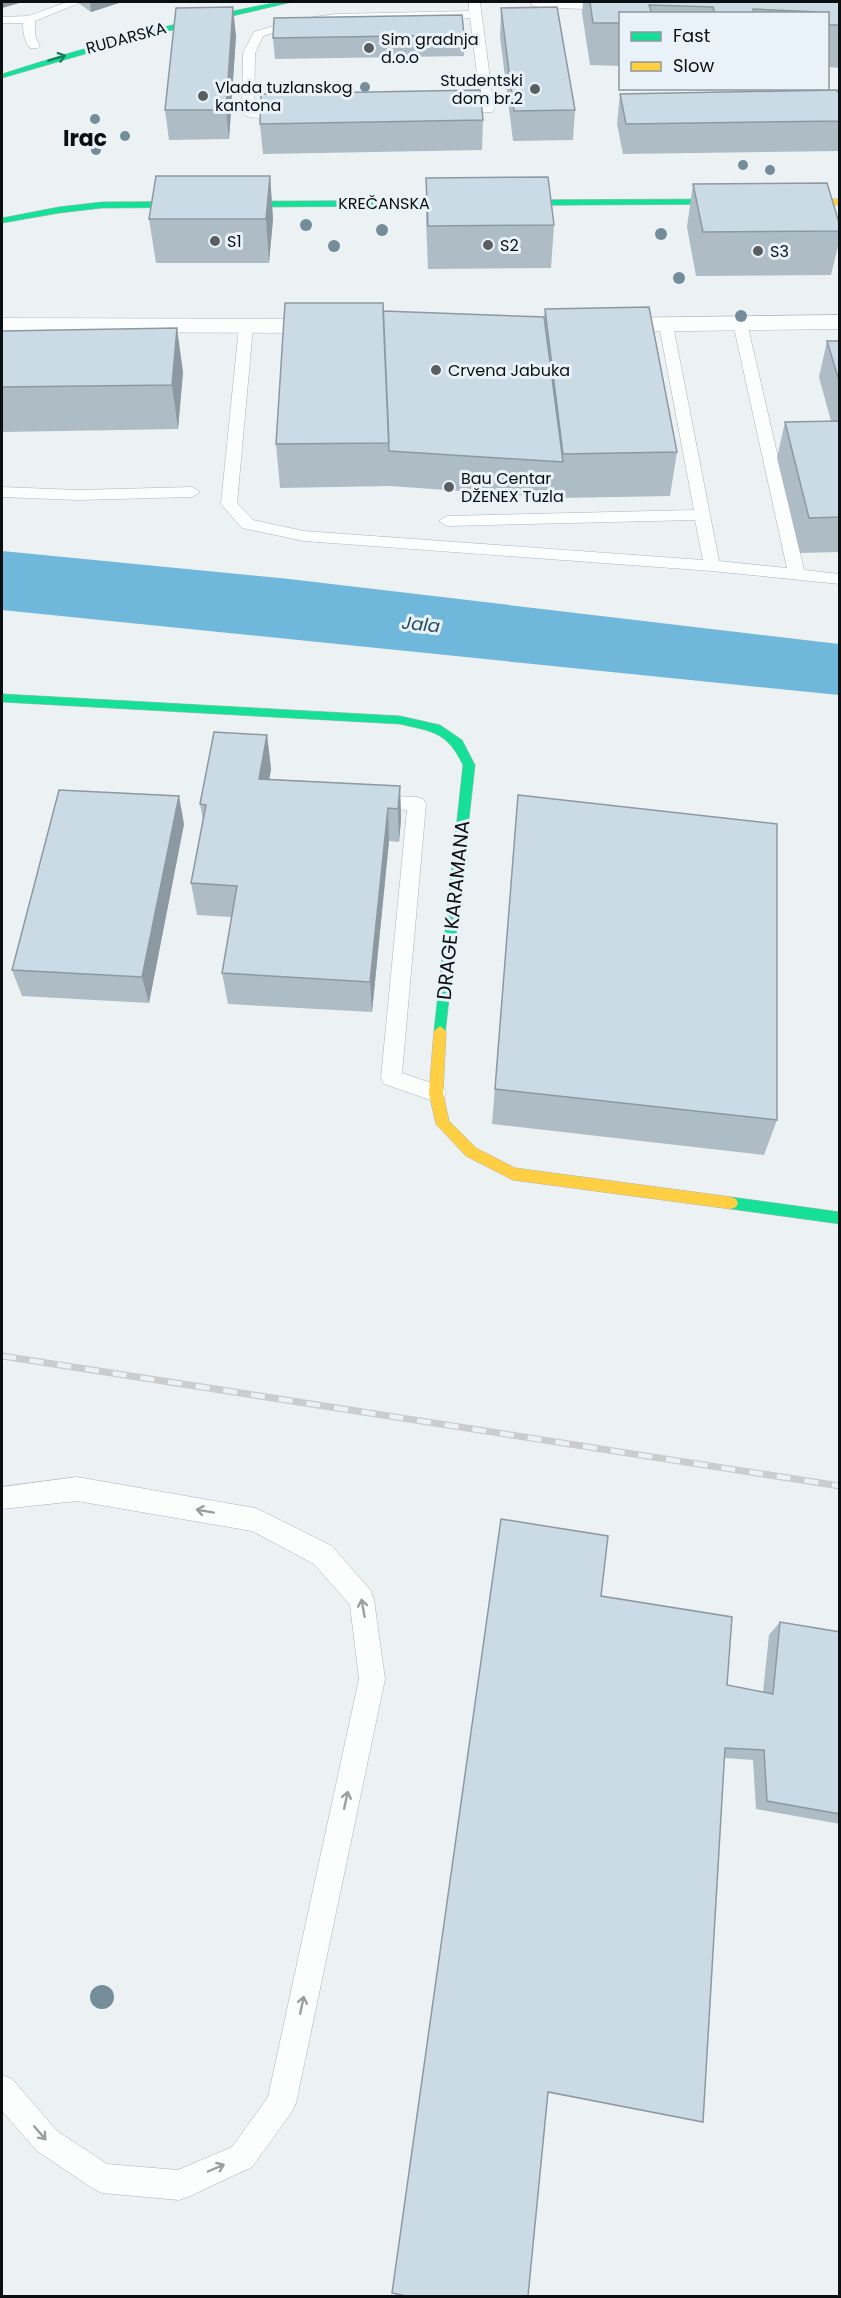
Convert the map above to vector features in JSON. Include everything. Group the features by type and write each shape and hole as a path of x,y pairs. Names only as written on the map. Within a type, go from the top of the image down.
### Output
{"street":[{"name":"RUDARSKA","path":"2,76 126,37 231,12 288,2"},
{"path":"539,2 644,6"},
{"name":"KREČANSKA","path":"2,221 59,210 102,205 840,202"},
{"path":"584,325 840,322"},
{"path":"2,325 351,326"},
{"name":"DRAGE KARAMANA","path":"2,698 400,720 436,728 458,743 469,765 442,1010 436,1093 443,1124 471,1152 513,1173 840,1218"}],"lane":[{"path":"2,20 29,19 76,2"},
{"path":"300,113 248,114 249,53 258,34 293,23 336,17 474,8 488,109 441,110"},
{"path":"29,19 29,36 34,46"},
{"path":"740,323 797,575"},
{"path":"666,325 712,566"},
{"path":"246,327 229,504 248,524 304,536 712,566 840,579"},
{"path":"2,492 78,495 192,492"},
{"path":"447,521 702,515"},
{"path":"349,801 417,804 391,1078 436,1093"},
{"path":"2,1498 76,1489 255,1520 322,1555 363,1600 372,1679 281,2103 242,2157 179,2185 102,2178 47,2141 2,2089"}],"water":[{"name":"Jala","path":"2,551 289,579 839,644 839,695 2,610"}],"building":[{"path":"590,2 840,2 840,25 829,25 829,12 753,9 754,12 714,12 713,7 649,5 651,12 619,12 619,23 593,23"},
{"name":"Vlada tuzlanskog kantona","path":"233,7 226,110 165,110 176,8"},
{"name":"Studentski dom br.2","path":"557,7 575,110 514,111 501,8"},
{"path":"462,15 464,35 273,38 274,18"},
{"path":"480,90 483,120 260,124 261,94"},
{"path":"837,90 840,96 840,121 626,124 620,94"},
{"path":"156,176 270,176 266,219 149,219"},
{"path":"548,177 554,225 428,226 426,178"},
{"path":"827,183 840,231 703,232 693,184"},
{"path":"285,303 383,303 389,443 276,444"},
{"path":"649,307 677,452 563,454 545,309"},
{"path":"383,311 544,317 563,462 389,451"},
{"path":"177,328 172,385 2,387 2,331"},
{"path":"827,341 840,341 840,384"},
{"path":"840,421 840,517 809,518 785,422"},
{"path":"214,732 267,735 259,779 400,786 398,809 388,808 370,982 222,973 237,886 191,883 206,805 200,804"},
{"path":"59,790 179,796 142,977 12,970"},
{"path":"518,795 777,824 777,1120 495,1089"},
{"path":"501,1519 608,1536 601,1596 732,1617 727,1685 773,1694 780,1622 840,1632 840,1814 767,1801 764,1750 725,1748 703,2122 548,2092 528,2296 406,2296 392,2293"}],"railway":[{"path":"2,1356 840,1486"}],"traffic: fast":[{"path":"2,76 144,34 288,2"},
{"path":"2,221 59,210 102,205 736,202"},
{"path":"2,698 400,720 436,728 458,743 469,765 440,1031"},
{"path":"731,1203 840,1218"}],"traffic: slow":[{"path":"787,202 840,202"},
{"path":"440,1031 436,1093 443,1124 471,1152 513,1174 731,1203"}],"place":[{"name":"Sim gradnja d.o.o","path":"369,48"},
{"name":"Studentski dom br.2","path":"535,89"},
{"name":"Vlada tuzlanskog kantona","path":"203,96"},
{"name":"S1","path":"215,241"},
{"name":"S2","path":"488,245"},
{"name":"S3","path":"758,251"},
{"name":"Crvena Jabuka","path":"436,370"},
{"name":"Bau Centar DŽENEX Tuzla","path":"449,487"}],"district":[{"name":"Irac","path":"85,138"}]}
